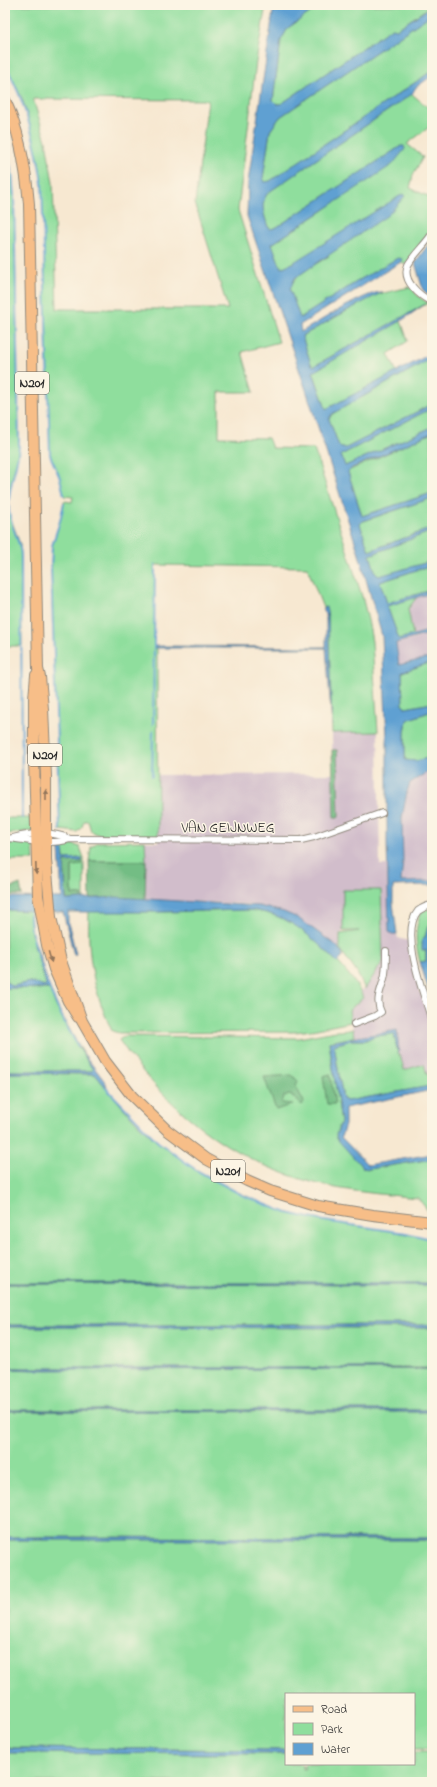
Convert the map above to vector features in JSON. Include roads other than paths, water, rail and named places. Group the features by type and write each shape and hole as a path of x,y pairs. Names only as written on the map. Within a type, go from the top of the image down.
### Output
{"main road":[{"name":"N201","path":"5,100 19,141 27,181 29,204 38,669 35,677 34,699 43,896 46,918 82,1022 110,1068 132,1096 149,1114 186,1144 225,1170 270,1191 318,1206 373,1215 432,1222"}],"street":[{"path":"432,234 408,266 407,273 408,279 417,291 432,302"},
{"name":"VAN GEIJNWEG","path":"8,838 21,836 63,841 70,838 301,840 314,837 382,813"},
{"path":"432,904 419,910 416,915 411,934 414,963 432,1021"},
{"path":"354,1024 375,1016 381,1012 378,997 385,974 386,951"}],"water":[{"path":"274,5 321,5 288,28 281,40 273,100 277,104 281,104 392,28 397,29 432,6 432,14 280,117 270,131 263,178 265,182 270,181 432,71 432,76 416,87 412,94 269,192 263,204 268,227 271,229 277,227 401,146 404,146 405,149 392,165 272,244 281,268 294,262 403,194 405,196 388,215 295,278 290,289 300,318 361,279 396,259 402,259 401,262 300,325 301,332 355,301 366,296 383,292 302,336 311,364 314,366 424,305 401,321 313,372 326,409 432,353 432,358 332,414 329,419 339,446 341,448 346,448 432,404 432,408 341,455 345,466 432,427 432,433 352,468 348,472 362,516 432,493 432,498 363,521 360,524 369,551 432,528 432,531 370,555 376,574 379,576 432,561 432,565 380,582 387,603 432,590 432,593 387,606 399,639 432,630 432,633 396,643 399,665 432,657 432,662 402,672 403,706 406,708 432,703 432,711 407,720 405,732 405,760 416,761 432,757 432,769 410,783 407,792 402,818 403,861 401,882 432,881 432,885 393,886 393,903 397,934 392,934 389,932 387,739 382,636 358,551 308,396 247,216 248,182"},
{"path":"432,239 432,298 423,290 415,263"},
{"path":"326,607 328,617 332,725 326,648 154,648 155,646 326,647 326,617 323,608"},
{"path":"63,847 64,859 82,858 82,861 64,862 66,900 116,897 259,906 284,912 298,918 337,946 343,955 338,963 308,935 287,921 262,912 248,910 68,912 68,922 76,954 74,955 63,912 5,910 5,897 62,898 59,849"},
{"path":"428,926 432,926 432,1002 420,962 426,961 426,950 422,950 422,940 425,937"},
{"path":"34,945 36,945 50,989 5,988 5,979 6,982 13,986 30,982 44,986 46,985"},
{"path":"397,1030 398,1054 394,1034 374,1036 366,1040 351,1040 334,1045 343,1099 347,1101 430,1086 432,1086 432,1090 345,1108 345,1125 341,1137 368,1165 432,1154 432,1159 369,1169 363,1168 337,1139 336,1135 341,1122 329,1042"},
{"path":"77,1045 106,1083 107,1089 95,1074 5,1073 5,1071 92,1071 93,1070"},
{"path":"432,1283 432,1285 5,1284"},
{"path":"5,1325 432,1325 432,1328 5,1327"},
{"path":"5,1368 380,1368 432,1369 33,1370"},
{"path":"432,1410 432,1412 5,1411"},
{"path":"5,1537 432,1538 432,1540 5,1540"},
{"path":"5,1748 285,1750 285,1754 5,1753"}],"waterway":[{"path":"5,64 29,122 42,183 50,455 60,478 64,495"},
{"path":"5,146 12,173 14,197 19,445 17,462 11,486 9,511 21,555 22,818"},
{"path":"60,830 51,568 52,546 64,503"},
{"path":"153,724 155,564"},
{"path":"152,776 153,731"},
{"path":"30,910 31,931 45,978 63,1020 78,1046"},
{"path":"105,1087 158,1142 196,1170 242,1195 287,1213 324,1221 406,1233 431,1239"}]}
